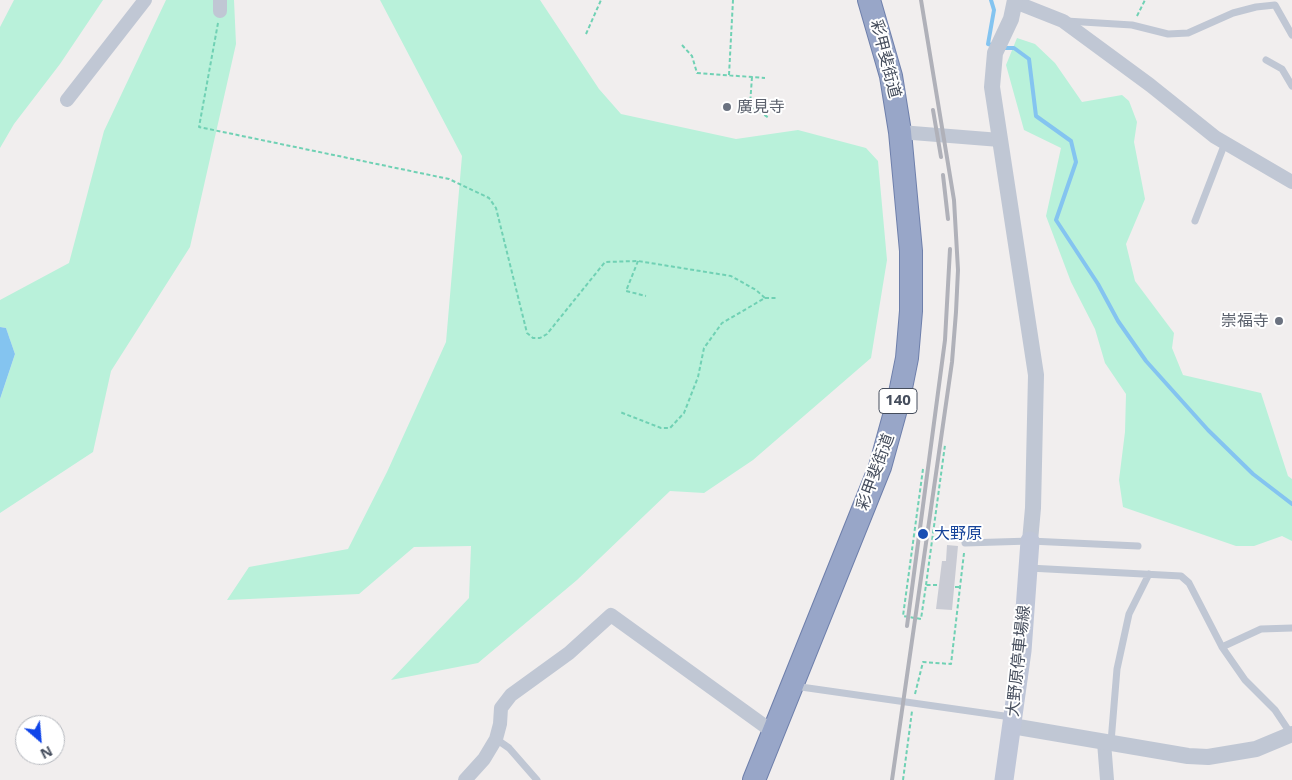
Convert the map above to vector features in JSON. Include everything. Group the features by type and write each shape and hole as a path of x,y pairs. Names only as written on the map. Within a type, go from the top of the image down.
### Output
{"highway":[{"name":"彩甲斐街道","path":"754,780 880,467 899,398 907,358 911,311 911,251 900,132 891,76 869,0"}],"main road":[{"name":"大野原停車場線","path":"1004,780 1022,651 1030,541"}],"street":[{"path":"67,100 145,0"},
{"path":"1030,541 1036,375 1000,140 993,107 992,87 995,53 1007,30 1015,1 1063,21 1224,142 1292,182"},
{"path":"900,132 1000,140"},
{"path":"465,780 484,759 496,739 500,724 501,708 511,695 569,652 611,615 773,732"},
{"path":"1012,722 1107,743 1188,756 1208,757 1256,749 1292,735"},
{"path":"1107,743 1107,780"}],"lane":[{"path":"1063,21 1132,26 1168,34 1188,33 1233,13 1275,6 1292,35"},
{"path":"1266,60 1282,69 1292,86"},
{"path":"1195,221 1224,142"},
{"path":"965,543 1030,541 1138,546"},
{"path":"1028,568 1181,576 1189,583 1222,648 1245,680 1276,710 1292,735"},
{"path":"1107,743 1117,669 1129,614 1149,574"},
{"path":"1222,648 1262,629 1292,628"},
{"path":"791,686 913,703 1012,722"},
{"path":"496,739 509,748 537,780"}],"path":[{"path":"586,34 601,0"},
{"path":"729,76 733,0"},
{"path":"1132,26 1145,0"},
{"path":"220,5 199,127 449,179 489,198 496,208 527,333 533,338 540,338 547,334 606,262 638,261 731,276 756,290 765,298"},
{"path":"682,45 692,56 697,73 765,78"},
{"path":"752,77 750,105 768,118"},
{"path":"638,261 626,291 646,296"},
{"path":"620,412 660,428 670,428 684,413 698,378 704,348 722,323 765,298 776,298"},
{"path":"923,469 903,616 921,619 945,445"},
{"path":"902,780 913,703 923,662 951,664 965,543"},
{"path":"926,585 939,585"},
{"path":"955,587 960,587"}],"green space":[{"path":"14,0 103,0 60,64 14,124 0,148 0,27"},
{"path":"166,0 234,0 236,44 190,247 111,371 93,452 0,513 0,399 15,354 6,328 0,327 0,300 69,263 104,131"},
{"path":"380,0 540,0 599,89 621,114 736,139 798,130 866,148 878,161 887,260 871,358 753,460 704,493 670,491 577,580 478,663 391,680 469,598 471,546 414,547 359,594 227,600 249,567 348,549 387,472 446,342 462,156"},
{"path":"1017,38 1035,44 1055,63 1082,102 1122,95 1129,101 1137,122 1134,142 1145,199 1126,244 1135,281 1174,333 1172,348 1183,375 1261,393 1288,476 1292,479 1292,541 1282,536 1254,546 1236,546 1123,507 1119,480 1125,432 1126,394 1105,363 1095,329 1071,282 1046,216 1061,148 1024,130 1006,65"}],"water":[{"path":"0,327 6,328 15,354 0,399"}],"building":[{"name":"大野原","path":"947,545 958,546 952,610 936,609 942,561 946,561"}],"waterway":[{"path":"991,0 994,10 988,44 995,46"},
{"path":"1002,48 1014,48 1029,59 1036,116 1071,141 1076,162 1056,220 1098,284 1118,321 1146,361 1208,430 1253,474 1292,504"}],"railway":[{"path":"892,780 952,362 958,270 954,200 921,0"},
{"path":"933,110 941,157"},
{"path":"943,175 948,219"},
{"path":"907,626 945,340 950,249"}],"place":[{"name":"廣見寺","path":"727,107"},
{"name":"崇福寺","path":"1279,321"},
{"name":"大野原","path":"923,534"}]}
